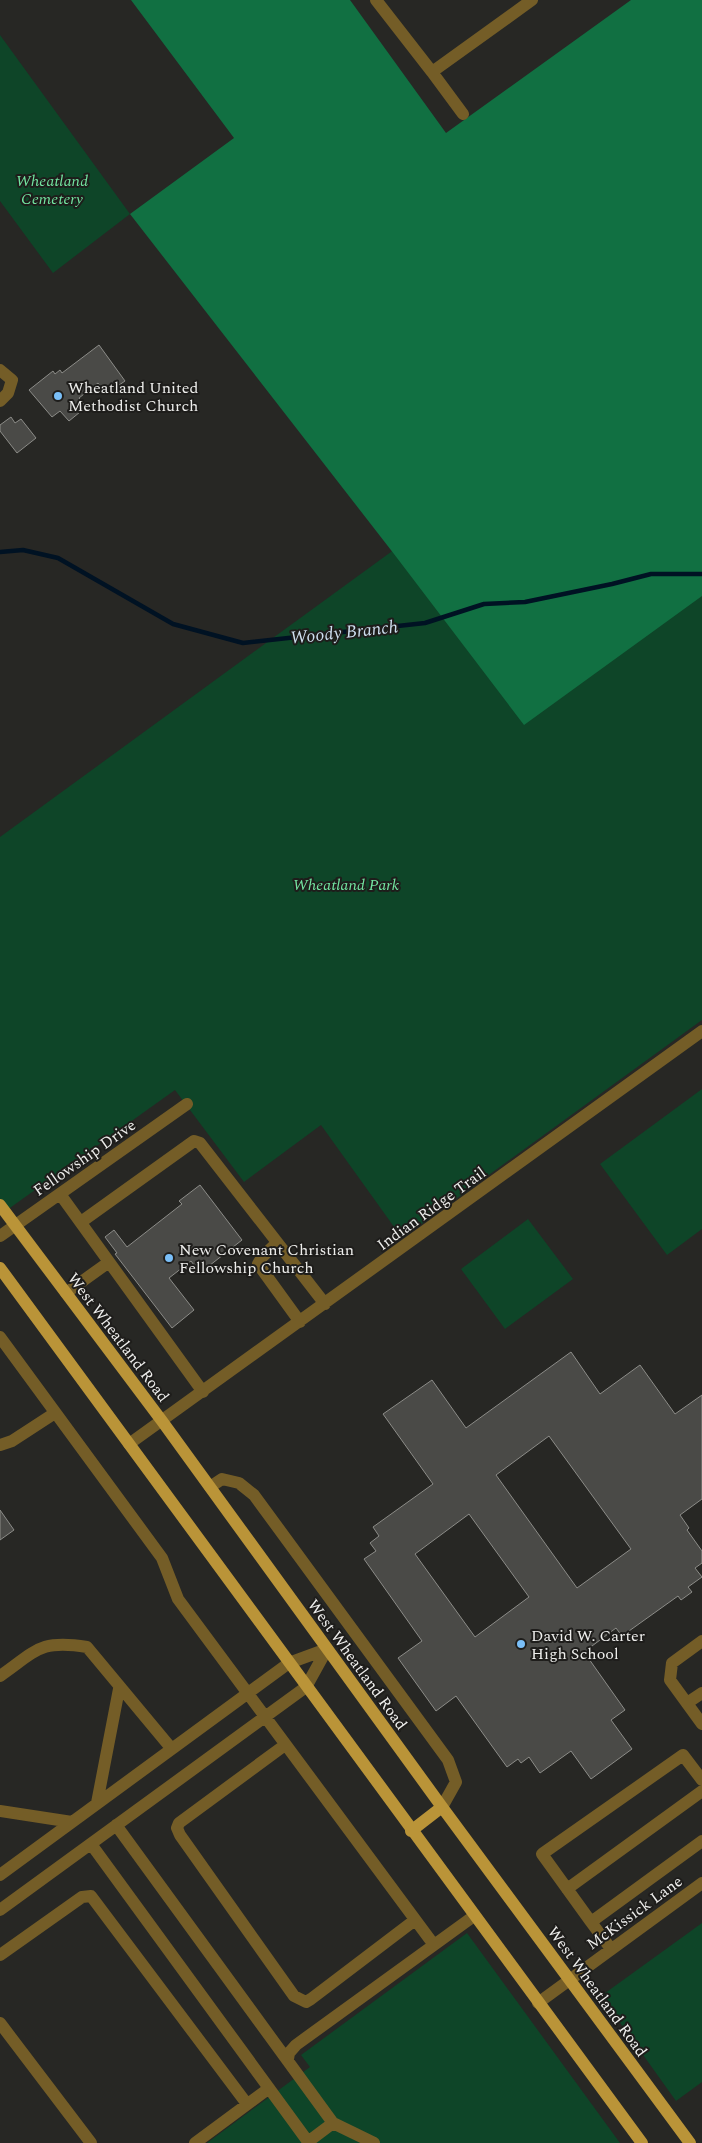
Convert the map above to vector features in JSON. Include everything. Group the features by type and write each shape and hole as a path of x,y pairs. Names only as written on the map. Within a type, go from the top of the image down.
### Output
{"main road":[{"name":"West Wheatland Road","path":"0,1205 162,1421 442,1808 690,2143"},
{"path":"0,1268 642,2143"},
{"path":"412,1831 442,1808"}],"street":[{"path":"376,0 462,114"},
{"path":"432,72 532,0"},
{"path":"0,370 12,380 8,393 0,401"},
{"name":"Indian Ridge Trail","path":"129,1444 702,1031"},
{"name":"Fellowship Drive","path":"0,1236 187,1104"},
{"path":"81,1222 194,1141 200,1143 325,1304"},
{"path":"60,1194 203,1392"},
{"path":"277,1243 262,1257 258,1264 300,1322"},
{"path":"66,1293 110,1262"},
{"path":"0,1337 162,1558 178,1599 264,1718 434,1945"},
{"path":"0,1445 12,1441 55,1413"},
{"path":"210,1487 222,1479 238,1483 254,1495 448,1760 456,1782 442,1808"},
{"path":"702,1641 672,1663 670,1670 670,1680 702,1724"},
{"path":"0,1676 44,1645 66,1643 87,1647 171,1748"},
{"path":"0,1875 289,1663 327,1649"},
{"path":"0,1910 306,1687 327,1649"},
{"path":"98,1803 120,1689"},
{"path":"687,1703 702,1693"},
{"path":"285,1745 179,1823 177,1828 180,1835 294,1996 306,2002 416,1920"},
{"path":"611,1949 542,1854 683,1755 702,1780"},
{"path":"567,1889 702,1791"},
{"path":"0,1811 72,1822"},
{"path":"116,1825 333,2123 374,2143"},
{"path":"591,1922 702,1841"},
{"path":"91,1844 268,2089 309,2142 333,2123"},
{"name":"McKissick Lane","path":"538,2003 702,1883"},
{"path":"0,1955 82,1897 91,1896 247,2104"},
{"path":"288,2060 289,2053 296,2045 474,1916"},
{"path":"0,2023 91,2143"},
{"path":"195,2143 268,2089"}],"green space":[{"path":"131,0 350,0 446,133 631,0 702,0 702,596 524,725 130,214 234,138"},
{"name":"Wheatland Cemetery","path":"0,35 130,214 53,273 0,201"},
{"name":"Wheatland Park","path":"395,549 702,594 702,1020 402,1238 321,1125 244,1182 175,1090 0,1215 0,837"},
{"path":"702,1089 702,1229 667,1255 600,1164"},
{"path":"528,1219 573,1279 505,1329 461,1269"},
{"path":"702,1923 702,2082 676,2101 601,1996"},
{"path":"467,1933 620,2143 207,2143 310,2067 301,2055"}],"building":[{"path":"99,345 125,381 106,394 98,383 79,398 84,405 78,410 80,412 69,421 60,411 52,417 29,390 53,371 55,374 60,370 62,373"},
{"path":"11,417 15,423 21,419 36,438 17,453 0,431 0,425"},
{"name":"New Covenant Christian Fellowship Church","path":"200,1185 242,1240 200,1273 191,1261 169,1278 194,1310 172,1328 115,1254 117,1253 105,1237 114,1230 127,1247 182,1204 179,1201"},
{"path":"571,1352 600,1394 640,1365 675,1414 702,1395 702,1499 680,1515 689,1528 687,1530 702,1551 702,1563 695,1568 702,1577 688,1587 692,1592 681,1600 678,1596 622,1636 616,1628 584,1652 625,1710 611,1720 632,1749 591,1779 571,1751 540,1773 529,1757 521,1763 518,1759 507,1767 456,1696 436,1711 398,1658 422,1641 364,1559 376,1551 370,1543 379,1536 373,1527 433,1484 383,1414 432,1380 466,1428","holes":["549,1436 631,1549 577,1588 496,1475","469,1514 529,1597 475,1637 415,1554"]},
{"path":"0,1510 14,1530 0,1540"}],"waterway":[{"name":"Woody Branch","path":"0,552 23,550 58,558 173,624 243,643 425,623 484,604 525,602 651,574 702,574"}],"place":[{"name":"Wheatland United Methodist Church","path":"58,396"},
{"name":"New Covenant Christian Fellowship Church","path":"169,1258"},
{"name":"David W. Carter High School","path":"521,1644"}]}
